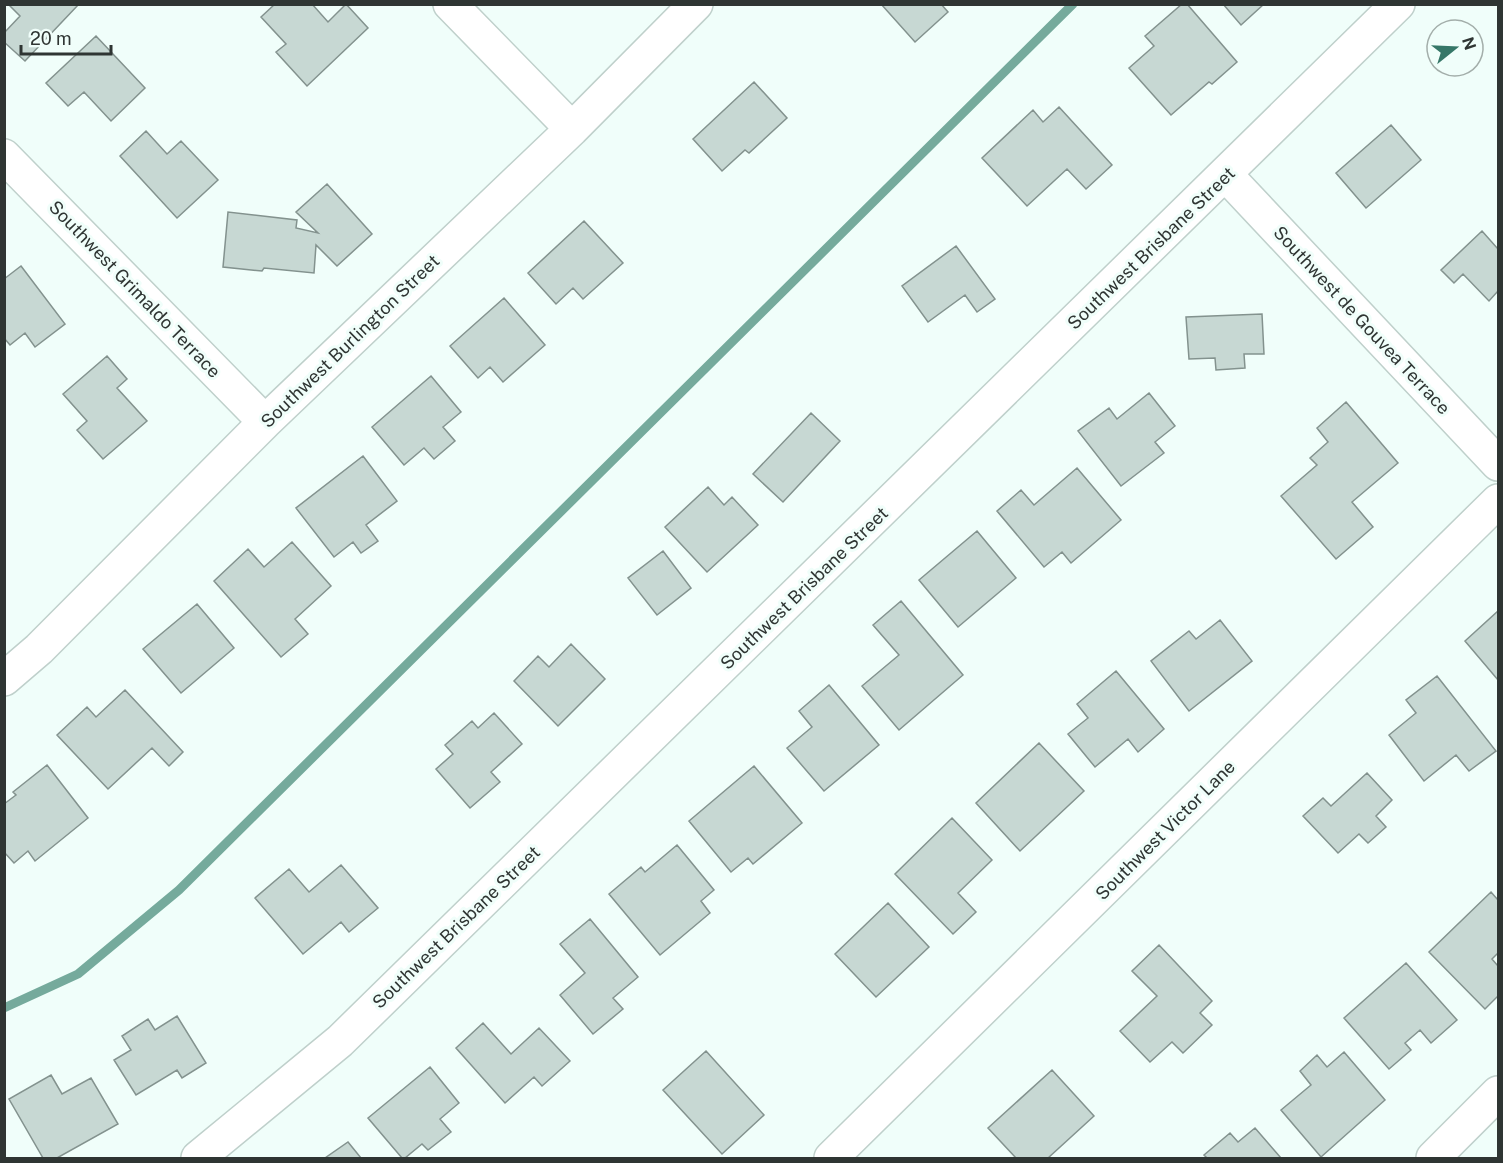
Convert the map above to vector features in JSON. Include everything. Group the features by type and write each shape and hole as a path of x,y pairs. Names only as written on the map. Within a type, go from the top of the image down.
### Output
{"street":[{"path":"450,4 572,129"},
{"name":"Southwest Burlington Street","path":"4,679 39,649 265,422 572,129 696,4"},
{"name":"Southwest Brisbane Street","path":"198,1158 340,1041 1398,4"},
{"name":"Southwest Grimaldo Terrace","path":"4,156 265,422"},
{"name":"Southwest de Gouvea Terrace","path":"1226,175 1498,464"},
{"name":"Southwest Victor Lane","path":"831,1158 1498,501"},
{"path":"1433,1158 1498,1094"}],"building":[{"path":"8,4 79,4 25,61 4,42 4,33 20,16"},
{"path":"275,4 312,4 328,22 346,4 368,28 307,86 276,52 286,44 261,17"},
{"path":"881,4 941,4 948,12 915,42"},
{"path":"1182,4 1187,4 1237,62 1212,84 1209,82 1171,115 1129,68 1154,46 1145,36"},
{"path":"1223,4 1264,4 1241,25"},
{"path":"96,36 145,88 111,121 84,92 68,106 46,83"},
{"path":"754,82 787,118 749,153 745,150 722,171 693,139"},
{"path":"1059,107 1112,165 1086,189 1067,169 1027,206 982,158 1033,110 1043,122"},
{"path":"1391,125 1421,160 1366,208 1336,173"},
{"path":"146,131 167,154 181,141 218,180 177,218 120,156"},
{"path":"327,184 372,234 337,266 316,245 314,273 223,267 228,212 297,220 296,228 318,233 296,212"},
{"path":"584,221 623,263 583,299 573,288 556,304 528,273"},
{"path":"1482,231 1498,249 1498,291 1489,301 1463,274 1454,283 1441,270"},
{"path":"956,246 995,299 977,312 965,295 928,322 902,286"},
{"path":"21,266 65,324 35,347 25,333 10,345 4,338 4,279"},
{"path":"504,298 545,345 503,382 490,367 478,378 450,346"},
{"path":"1262,314 1264,354 1244,354 1245,368 1216,370 1215,358 1189,359 1186,317"},
{"path":"107,356 127,379 117,388 147,421 103,459 77,430 87,421 63,394"},
{"path":"431,376 461,412 443,427 455,441 434,459 424,448 404,465 372,427"},
{"path":"1149,393 1175,426 1155,442 1164,453 1121,486 1078,431 1109,408 1117,419"},
{"path":"1346,402 1398,463 1352,502 1373,527 1336,559 1281,496 1317,465 1310,458 1328,442 1317,428"},
{"path":"811,413 840,441 783,502 753,474"},
{"path":"363,456 397,501 366,525 378,541 361,553 353,542 334,557 296,508"},
{"path":"1077,468 1121,520 1071,563 1062,552 1044,567 997,511 1021,490 1034,505"},
{"path":"708,487 724,505 732,497 758,525 707,572 665,527"},
{"path":"977,531 1016,578 958,627 919,580"},
{"path":"292,542 331,586 295,619 308,634 281,657 214,581 248,549 264,567"},
{"path":"663,551 691,588 657,615 628,578"},
{"path":"901,601 963,675 899,730 862,686 899,655 873,625"},
{"path":"197,604 234,648 181,693 143,649"},
{"path":"1498,611 1498,680 1465,641"},
{"path":"1220,620 1252,661 1189,711 1151,661 1189,631 1196,639"},
{"path":"571,644 605,679 558,726 514,681 538,656 549,667"},
{"path":"1116,671 1164,729 1138,752 1128,739 1095,767 1068,734 1088,718 1077,704"},
{"path":"1437,676 1496,751 1469,771 1456,755 1424,781 1389,735 1416,713 1406,700"},
{"path":"829,685 879,745 824,791 787,748 812,727 799,711"},
{"path":"125,690 183,752 169,766 152,748 108,789 57,735 87,707 96,717"},
{"path":"494,713 522,744 491,772 500,782 470,808 436,769 453,754 445,745 472,721 478,728"},
{"path":"1039,743 1084,791 1020,851 976,803"},
{"path":"47,765 88,818 35,861 28,851 14,863 4,852 4,804 16,795 13,792"},
{"path":"754,766 802,823 753,864 748,858 731,872 689,821"},
{"path":"1367,773 1392,800 1376,816 1386,827 1368,843 1359,834 1338,853 1303,816 1323,798 1331,806"},
{"path":"952,818 992,860 958,893 976,912 953,934 895,874"},
{"path":"677,845 714,890 701,901 710,913 660,955 609,894 641,867 645,872"},
{"path":"341,865 378,908 349,932 341,922 303,954 255,898 289,869 309,892"},
{"path":"1491,892 1498,900 1498,953 1492,959 1498,966 1498,996 1485,1009 1429,952"},
{"path":"888,903 929,947 876,997 835,954"},
{"path":"590,919 638,977 613,998 623,1009 593,1034 560,995 585,973 560,944"},
{"path":"1159,945 1212,1001 1200,1013 1212,1025 1183,1053 1172,1042 1150,1062 1120,1031 1157,996 1132,971"},
{"path":"1406,963 1457,1020 1431,1043 1420,1030 1405,1043 1411,1050 1389,1069 1344,1018"},
{"path":"177,1016 206,1063 182,1078 177,1070 136,1095 114,1060 131,1050 122,1036 148,1019 155,1030"},
{"path":"483,1023 511,1054 539,1028 570,1061 542,1086 534,1077 505,1103 456,1048"},
{"path":"706,1051 764,1115 722,1154 663,1090"},
{"path":"1344,1052 1385,1100 1321,1157 1281,1110 1311,1085 1300,1071 1317,1055 1327,1067"},
{"path":"430,1067 459,1103 440,1119 451,1132 428,1150 422,1144 402,1158 368,1118"},
{"path":"1052,1070 1094,1116 1048,1158 1016,1158 988,1128"},
{"path":"51,1075 62,1094 91,1078 118,1124 57,1158 43,1158 9,1099"},
{"path":"1255,1128 1281,1158 1207,1158 1204,1155 1230,1133 1238,1142"},
{"path":"348,1142 361,1158 325,1158"}],"waterway":[{"path":"4,1008 78,974 179,890 1073,4"}]}
